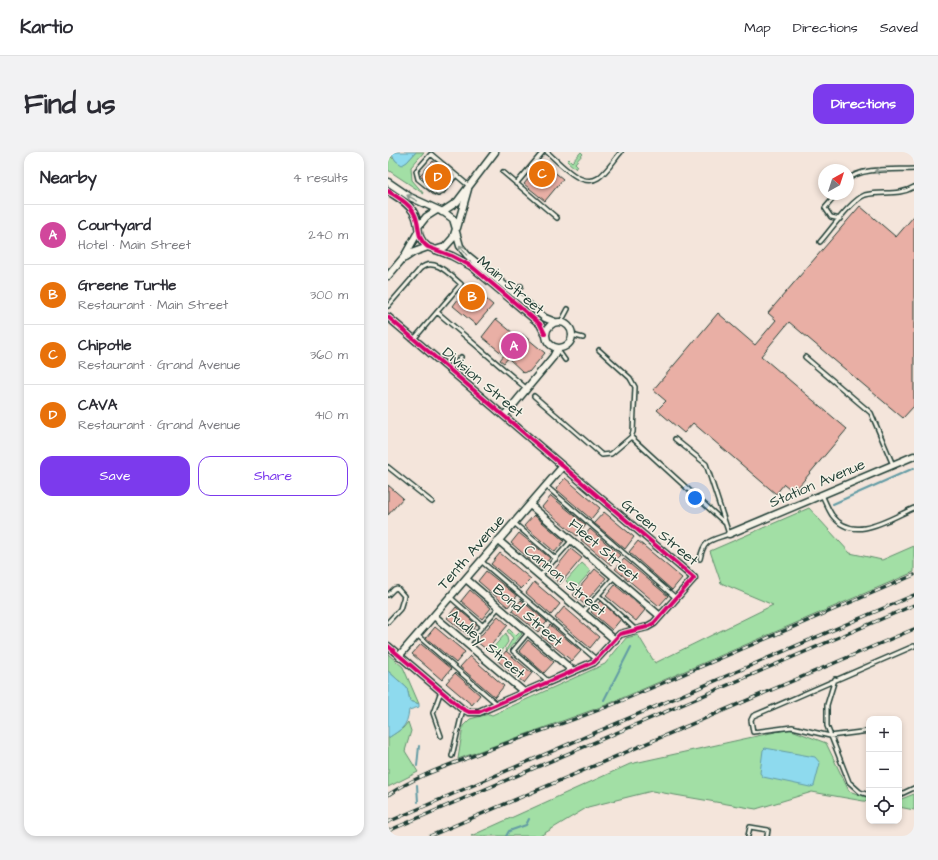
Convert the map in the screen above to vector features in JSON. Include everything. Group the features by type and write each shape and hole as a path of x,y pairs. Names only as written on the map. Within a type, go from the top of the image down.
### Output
{"street":[{"path":"388,276 400,262 426,217 455,204 495,152"},
{"path":"388,182 410,197 440,211 453,219 456,231"},
{"path":"388,191 415,213 420,238 428,247 435,250 448,245 456,231 469,186"},
{"name":"Main Street","path":"456,231 460,246 465,253 547,320 558,322"},
{"path":"400,262 414,252 428,247"},
{"name":"Main Street","path":"435,250 468,264 540,324 545,334"},
{"name":"Division Street","path":"388,316 563,466"},
{"path":"558,322 568,326 572,335 568,344 563,348 557,349 548,343 545,334 549,327 558,322"},
{"path":"504,416 553,358 557,349"},
{"name":"Station Avenue","path":"729,534 914,456"},
{"name":"Tenth Avenue","path":"399,656 563,466"},
{"name":"Green Street","path":"463,710 475,712 497,704 597,660 623,633 650,625 694,578 563,466"},
{"name":"Fleet Street","path":"530,504 660,616"},
{"name":"Cannon Street","path":"499,541 615,640"},
{"name":"Bond Street","path":"466,578 573,671"},
{"name":"Audley Street","path":"434,616 524,692"},
{"path":"388,646 463,710"}],"lane":[{"path":"516,184 543,152"},
{"path":"548,152 576,175 588,181 594,180 600,176 621,152"},
{"path":"456,175 442,192 438,194 418,179 416,171 431,154 456,175 469,186"},
{"path":"854,175 862,172 914,169"},
{"path":"503,172 557,218"},
{"path":"820,242 856,200 866,195 904,193 914,187"},
{"path":"832,200 825,208 831,217 840,219"},
{"path":"388,306 421,267 433,265 444,269 461,284 414,339"},
{"path":"510,298 521,286"},
{"path":"558,322 568,309"},
{"path":"437,312 527,389"},
{"path":"572,335 583,338"},
{"path":"557,349 565,360"},
{"path":"534,396 602,455 611,454 631,437 633,432 636,387 630,378 599,350"},
{"path":"450,370 461,357"},
{"path":"805,357 871,413 894,465"},
{"path":"631,437 725,523"},
{"path":"675,439 706,464 729,534 708,541 702,547 700,560"},
{"path":"388,467 432,502"},
{"path":"546,486 676,598"},
{"path":"822,495 833,515 847,527 866,529 914,508"},
{"path":"514,523 556,558"},
{"path":"540,576 572,540"},
{"path":"482,561 597,660"},
{"path":"583,612 615,576"},
{"path":"388,595 397,588 404,596 400,609 388,622"},
{"path":"598,595 636,630"},
{"path":"450,597 483,626"},
{"path":"467,644 499,607"},
{"path":"528,633 513,651 549,682"},
{"path":"417,635 497,704"},
{"path":"866,731 830,736 792,728 753,732 752,720 753,716 782,702 914,646"},
{"path":"835,679 827,705 826,718 830,736 849,782 860,792 866,794"},
{"path":"441,691 433,713 441,736"},
{"path":"452,756 463,710"},
{"path":"902,794 914,788"},
{"path":"748,836 750,827 768,830 767,836"}],"green space":[{"path":"388,152 390,152 392,158 407,162 416,152 424,152 411,167 412,180 424,194 388,170"},
{"path":"581,152 583,154 575,163 578,166 576,169 567,161 569,159 572,162"},
{"path":"809,508 850,553 882,560 914,546 914,572 606,705 458,759 463,726 470,719 489,714 492,715 605,664 626,638 638,635 655,663 773,605 721,583 710,551"},
{"path":"582,563 591,571 575,589 566,581"},
{"path":"509,629 516,636 520,632 522,634 507,651 506,650 513,638 507,631"},
{"path":"506,633 508,642 498,657 491,650"},
{"path":"388,654 403,667 419,704 410,701 407,688 388,671"},
{"path":"408,722 411,731 405,751 418,772 388,787 388,738 403,728"},
{"path":"789,729 826,743 849,791 866,797 866,801 812,792 756,809 652,791 588,807 540,836 471,836 630,764"},
{"path":"914,794 914,810 902,808 902,799"}],"water":[{"path":"390,152 416,152 407,162 402,165 396,161"},
{"path":"388,671 407,688 410,701 419,704 419,707 409,710 407,720 403,727 388,738"},
{"path":"765,748 815,757 820,763 814,786 810,787 763,777 760,773 763,750"}],"building":[{"path":"433,161 451,175 438,190 420,175"},
{"path":"542,162 563,179 545,201 524,184"},
{"path":"860,206 896,237 914,216 914,406 903,418 789,322 761,356 847,429 794,492 784,484 776,494 693,423 684,433 657,410 666,401 653,390 718,313 755,345 776,320 768,313"},
{"path":"470,283 474,287 473,288 493,305 476,325 453,306"},
{"path":"496,319 519,338 522,334 545,353 529,372 527,371 524,373 508,358 504,363 500,360 504,355 482,337"},
{"path":"565,478 600,508 591,519 556,489"},
{"path":"388,485 403,498 388,515"},
{"path":"551,496 586,525 577,536 542,507"},
{"path":"604,512 634,537 625,549 594,523"},
{"path":"534,515 564,541 555,552 524,526"},
{"path":"590,529 620,555 611,565 581,540"},
{"path":"519,533 550,558 541,569 511,543"},
{"path":"638,541 682,578 672,590 629,552"},
{"path":"571,549 582,558 560,584 550,575"},
{"path":"500,553 531,579 521,589 491,564"},
{"path":"624,559 668,596 659,606 615,569"},
{"path":"595,569 606,578 584,604 573,595"},
{"path":"486,571 517,596 508,607 478,581"},
{"path":"534,582 560,604 551,615 526,593"},
{"path":"615,585 645,610 636,621 606,596"},
{"path":"470,590 491,608 482,619 461,601"},
{"path":"521,600 547,622 538,632 512,611"},
{"path":"600,601 621,619 612,630 591,612"},
{"path":"456,607 477,625 468,635 447,618"},
{"path":"564,607 599,637 590,648 555,618"},
{"path":"498,616 508,625 487,650 476,641"},
{"path":"550,625 581,651 572,661 541,636"},
{"path":"435,627 465,652 456,663 426,638"},
{"path":"528,640 554,662 544,673 519,651"},
{"path":"421,644 451,669 442,680 412,654"},
{"path":"506,651 532,673 524,683 498,661"},
{"path":"470,656 504,686 495,697 460,667"},
{"path":"455,673 480,695 472,705 446,683"}],"waterway":[{"path":"833,504 914,468"},
{"path":"604,700 631,647"},
{"path":"417,766 419,746"},
{"path":"417,785 418,802"},
{"path":"506,836 509,831 526,825 529,819"}],"railway":[{"path":"388,795 406,784 435,771 614,704 914,575"},
{"path":"388,822 914,595"},
{"path":"388,831 914,605"},
{"path":"430,836 914,629"}],"cycle path":[{"path":"388,191 412,209 416,218 421,240 428,247 452,256 471,266 540,324 545,334"},
{"path":"388,317 694,578 654,623 647,627 620,634 594,662 479,712 469,712 461,708 388,646"}],"place":[{"name":"Chipotle","path":"542,174"},
{"name":"CAVA","path":"438,177"},
{"name":"Greene Turtle","path":"472,297"},
{"name":"Courtyard","path":"514,346"}]}
